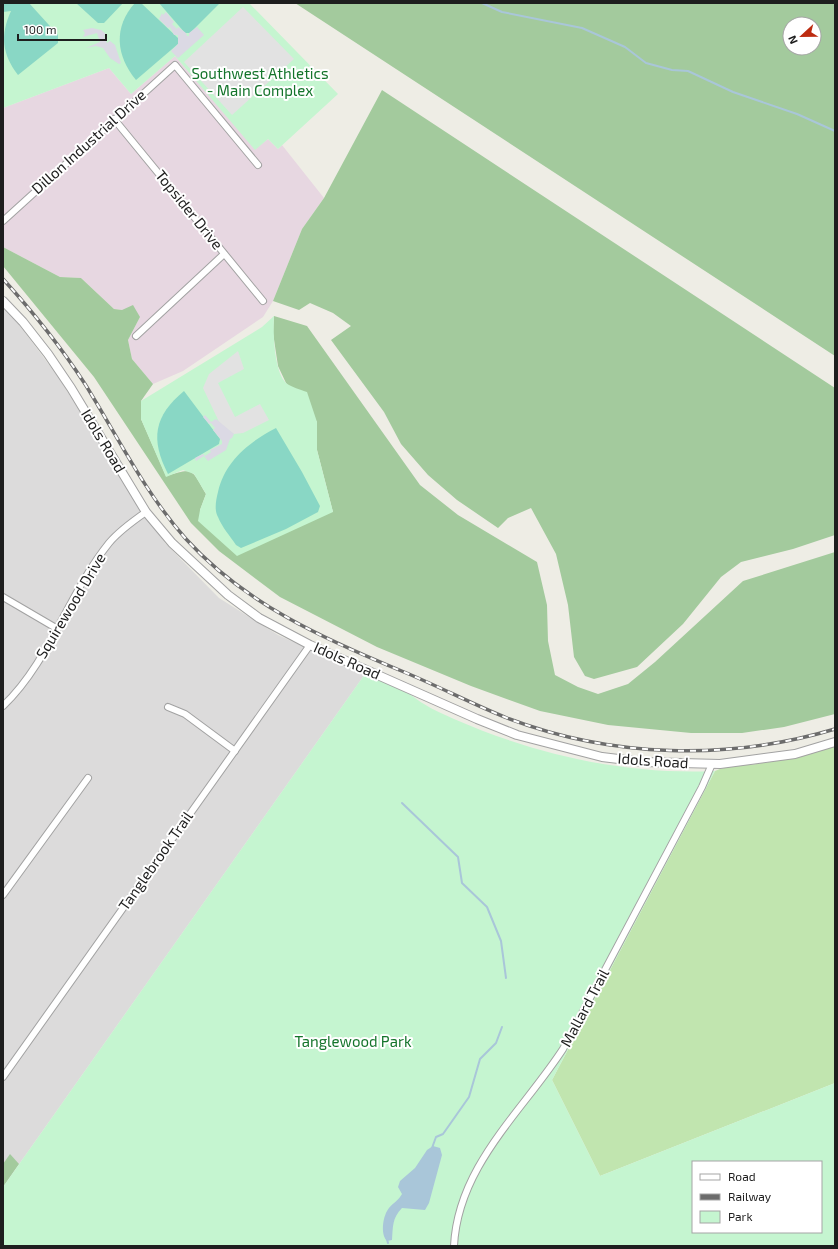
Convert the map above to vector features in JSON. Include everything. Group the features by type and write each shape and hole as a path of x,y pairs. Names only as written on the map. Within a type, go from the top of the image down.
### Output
{"street":[{"name":"Dillon Industrial Drive","path":"3,221 175,65 258,165"},
{"name":"Topsider Drive","path":"114,119 263,301"},
{"path":"136,336 224,254"},
{"name":"Idols Road","path":"3,301 44,349 71,388 146,512 172,543 228,595 259,618 310,645 477,719 517,734 602,757 650,762 712,764 795,754 835,742"},
{"name":"Squirewood Drive","path":"3,706 14,696 32,671 86,577 109,542 146,512"},
{"path":"3,597 56,628"},
{"name":"Tanglebrook Trail","path":"3,1078 310,645"},
{"path":"168,707 185,714 235,751"},
{"name":"Mallard Trail","path":"454,1246 458,1216 471,1181 480,1163 498,1135 540,1082 563,1049 702,787 712,764"},
{"path":"3,895 88,778"}],"shaded area":[{"path":"3,3 29,3 58,35 58,43 18,75 9,60 4,44 5,28 11,11 3,12"},
{"path":"76,3 123,3 104,23 98,23"},
{"path":"135,3 141,3 179,39 178,44 136,80 124,61 120,42 120,32 123,22"},
{"path":"159,3 220,3 190,33 185,33"},
{"path":"243,7 294,59 232,115 184,62"},
{"path":"166,12 174,22 172,24 177,29 178,27 186,33 187,36 189,36 189,33 197,27 204,35 178,58 171,51 178,44 178,35 174,35 170,27 168,28 159,19 162,13 163,15"},
{"path":"92,28 101,30 106,34 104,36 107,43 110,41 115,45 121,63 119,64 110,58 103,48 96,46 86,48 100,42 97,33 83,37 85,33 83,30"},
{"path":"175,56 255,149 268,139 278,149 282,145 324,198 302,229 273,301 263,317 183,371 153,384 132,359 128,340 140,317 122,310 114,309 81,278 60,277 3,247 3,108 109,68 131,94"},
{"path":"3,307 17,322 59,378 121,478 165,543 219,598 278,635 365,674 3,1187"},
{"path":"238,351 244,369 218,383 235,417 260,404 269,420 243,433 234,434 220,424 203,388 209,374"},
{"path":"184,391 220,439 219,444 168,474 159,450 157,439 158,429 166,410"},
{"path":"205,415 211,422 216,419 234,434 230,439 226,450 208,461 204,456 196,461 195,458 203,454 205,456 211,452 210,450 222,444 222,441 213,430 215,428 203,417"},
{"path":"276,428 320,506 318,512 286,529 241,548 236,545 224,528 216,511 221,481 232,462 248,446 266,433"},
{"path":"433,1146 440,1148 442,1155 429,1203 425,1210 402,1208 396,1215 392,1240 387,1241 384,1234 383,1224 387,1211 402,1194 398,1187 400,1181 415,1168 427,1150"}],"green space":[{"name":"Southwest Athletics - Main Complex","path":"3,3 249,3 338,94 278,149 268,139 255,150 175,56 131,94 109,68 3,108"},
{"path":"295,3 835,3 835,356"},
{"path":"382,90 835,388 835,535 793,549 741,562 721,577 683,624 637,667 594,679 585,676 574,657 568,605 556,554 531,508 508,518 498,528 457,500 428,475 401,444 384,412 331,340 351,326 333,313 310,303 299,310 273,301 302,229 324,198"},
{"path":"3,247 60,277 81,278 114,309 122,310 133,305 140,317 128,340 132,359 153,384 141,401 141,419 166,476 187,471 191,472 197,479 206,494 200,510 333,512 317,450 317,422 286,383 278,366 273,333 274,316 307,326 420,485 458,515 537,562 547,605 548,641 555,675 578,687 598,694 628,684 655,662 743,581 835,552 835,714 784,727 742,733 691,733 608,725 540,711 471,686 377,647 280,597 219,551 191,523 94,377 3,266"},
{"path":"274,316 274,342 279,370 286,383 307,392 317,422 317,450 333,512 237,556 198,521 200,510 206,494 194,474 183,470 166,477 141,419 141,401 262,327"},
{"name":"Tanglewood Park","path":"365,674 399,688 427,706 454,719 485,732 549,752 615,766 648,770 715,771 552,1080 600,1176 835,1083 835,1246 3,1246 3,1187"},
{"path":"835,746 835,1083 600,1176 552,1080 715,771 730,767 786,759"},
{"path":"10,1154 19,1164 3,1187 3,1164"}],"waterway":[{"path":"482,3 502,12 582,28 625,47 646,63 672,70 688,71 733,92 797,114 835,131"},
{"path":"402,803 458,857 462,883 487,907 501,941 506,978"},
{"path":"432,1148 436,1137 443,1134 469,1097 480,1059 496,1043 502,1027"},
{"path":"385,1231 388,1243"}],"railway":[{"path":"3,279 36,317 66,357 85,384 145,484 171,521 186,539 209,562 234,583 287,618 315,633 507,718 547,731 588,741 629,747 670,750 712,750 753,746 794,739 835,729"}]}
